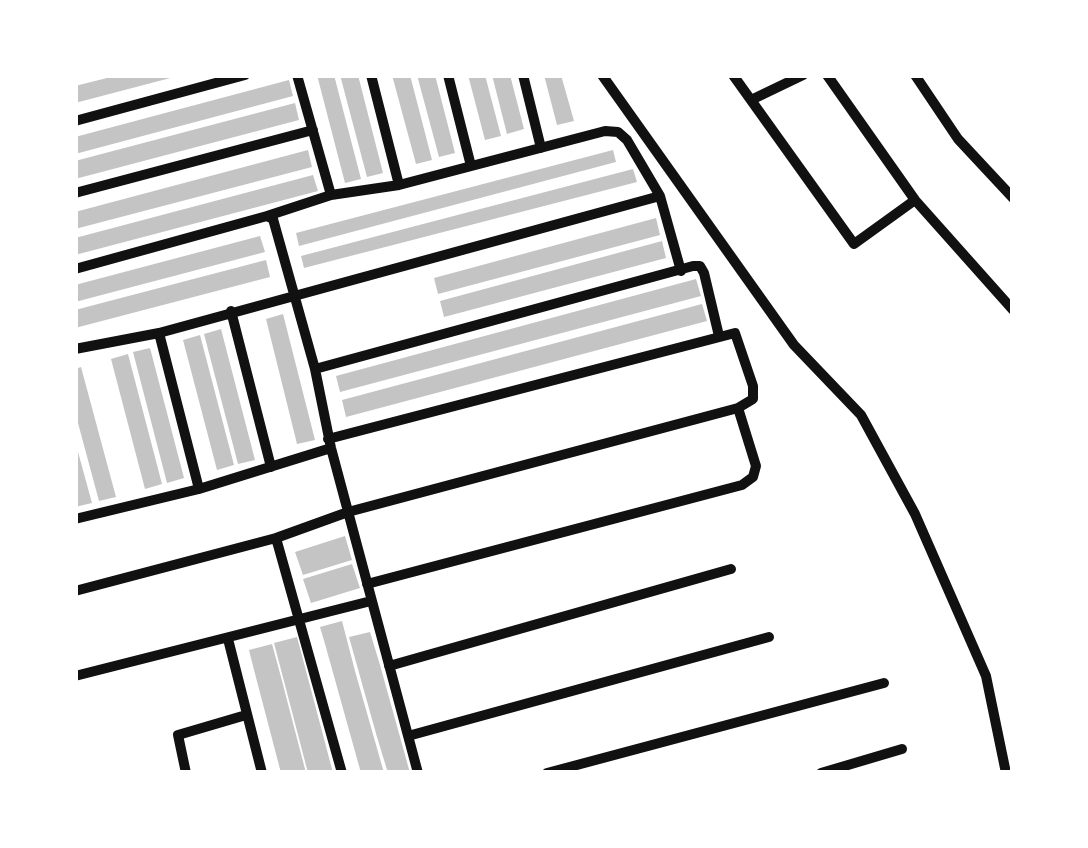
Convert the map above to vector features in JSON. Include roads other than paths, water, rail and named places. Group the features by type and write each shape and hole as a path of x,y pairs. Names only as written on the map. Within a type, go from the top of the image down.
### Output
{"street":[{"path":"75,121 246,75"},
{"path":"296,75 330,195"},
{"path":"371,75 400,185"},
{"path":"448,75 470,166"},
{"path":"523,75 542,148"},
{"path":"602,75 794,345 861,415 915,514 986,676 1006,773"},
{"path":"734,75 854,244 915,200"},
{"path":"751,100 803,75"},
{"path":"826,75 915,200 1013,310"},
{"path":"915,75 958,138 1013,198"},
{"path":"75,193 314,130"},
{"path":"75,268 330,195 400,185 606,131 618,132 634,149 660,196 681,272"},
{"path":"75,348 160,333 660,196"},
{"path":"267,216 273,219 295,295 330,444 418,773"},
{"path":"315,369 700,266 711,294 719,336"},
{"path":"231,311 271,467"},
{"path":"160,333 199,489"},
{"path":"75,519 199,489 330,444 719,336 735,333 739,338 753,386 753,400 738,408 348,512 276,538 75,591"},
{"path":"367,584 742,485 753,477 756,466 738,408"},
{"path":"276,538 342,773"},
{"path":"389,666 732,570"},
{"path":"75,676 371,601"},
{"path":"408,736 769,637"},
{"path":"228,640 262,773"},
{"path":"546,773 884,683"},
{"path":"186,773 178,735 246,715"},
{"path":"820,773 902,749"}]}
